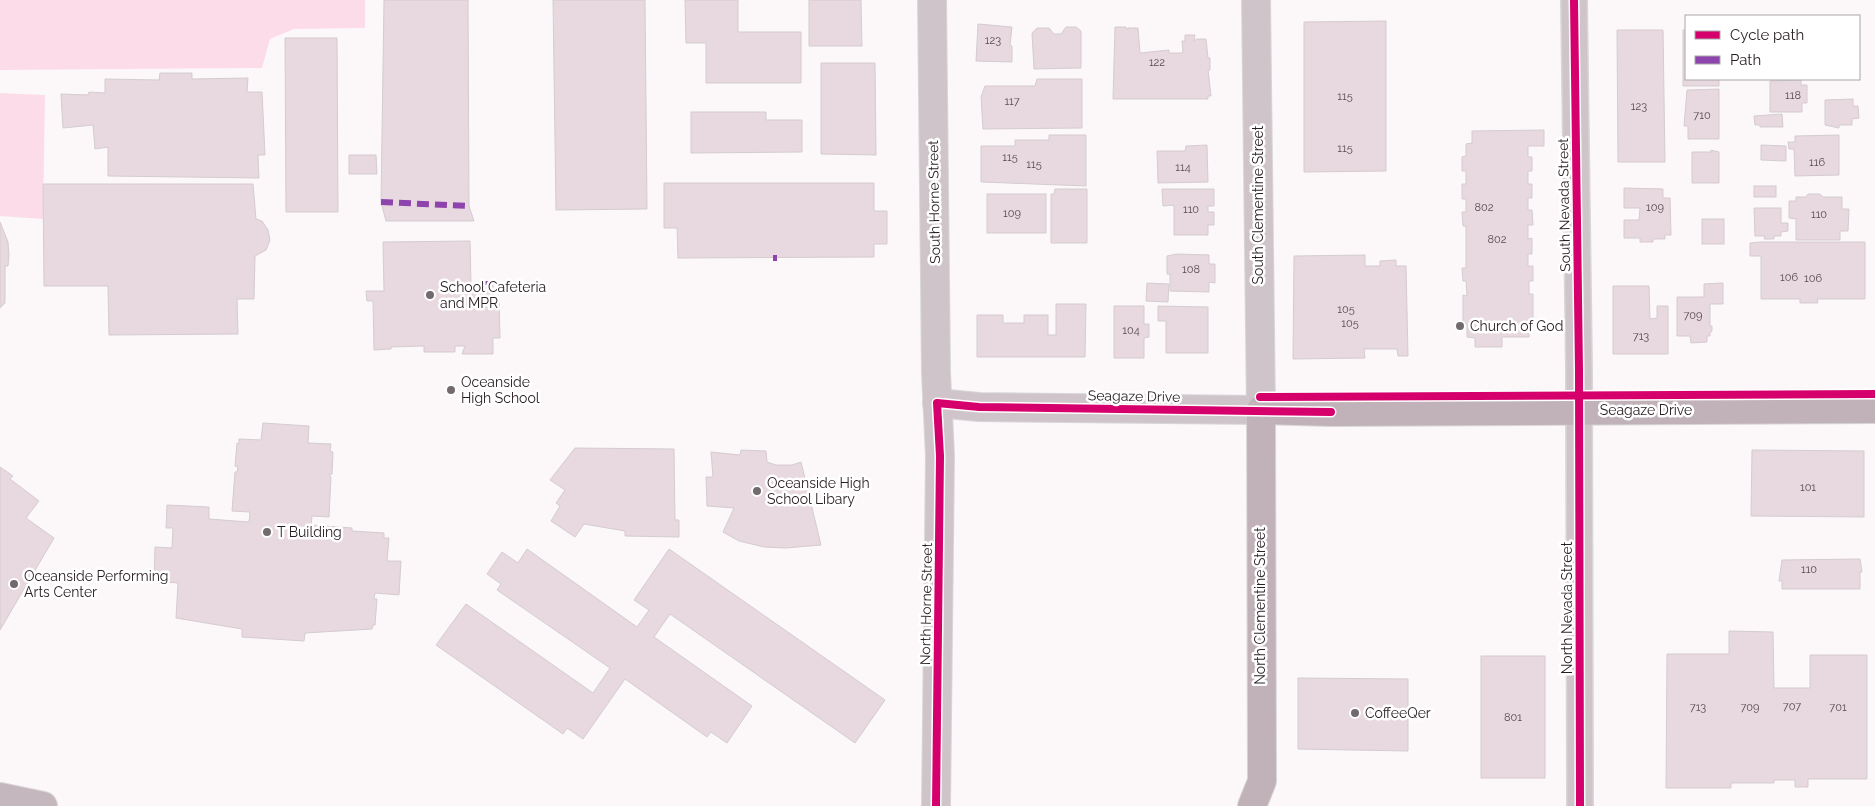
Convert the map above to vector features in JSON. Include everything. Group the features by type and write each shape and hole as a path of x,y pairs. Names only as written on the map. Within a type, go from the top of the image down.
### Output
{"highway":[{"path":"0,797 43,806"}],"main road":[{"name":"Seagaze Drive","path":"1261,410 1331,412 1875,409"},
{"name":"North Clementine Street","path":"1253,804 1262,782 1259,444 1261,410"},
{"path":"1259,444 1275,427 1295,417 1331,412"},
{"path":"0,804 19,806"}],"street":[{"name":"South Horne Street","path":"932,0 937,403"},
{"name":"South Clementine Street","path":"1256,0 1261,410"},
{"name":"South Nevada Street","path":"1574,0 1579,410"},
{"name":"Seagaze Drive","path":"937,403 979,407 1261,410"},
{"name":"North Horne Street","path":"936,806 940,456 937,403"},
{"name":"North Nevada Street","path":"1579,410 1580,806"}],"shaded area":[{"path":"0,0 365,0 365,28 294,29 270,39 262,68 0,70"},
{"path":"0,93 45,95 43,219 0,216"}],"building":[{"path":"384,0 468,0 469,206 474,221 386,221 381,202"},
{"path":"553,0 645,0 647,209 556,210"},
{"path":"685,0 738,0 738,32 801,32 801,83 706,83 706,43 686,43"},
{"path":"809,0 861,0 862,46 809,46"},
{"path":"1386,21 1386,171 1304,172 1304,22"},
{"path":"978,24 1012,27 1010,45 1012,46 1012,62 976,61"},
{"path":"1066,27 1076,27 1081,31 1081,68 1034,69 1032,33 1037,28 1049,28 1054,34 1061,34"},
{"path":"1115,27 1126,27 1128,30 1128,28 1138,28 1140,53 1169,50 1169,53 1183,53 1182,41 1185,41 1185,35 1195,35 1194,41 1206,39 1208,58 1210,58 1210,70 1208,70 1211,96 1208,96 1208,99 1113,99"},
{"path":"1617,30 1663,30 1665,162 1618,162"},
{"path":"1683,30 1685,30 1685,80 1719,80 1719,86 1683,86"},
{"path":"285,38 337,38 338,212 286,212"},
{"path":"821,63 875,63 876,155 821,154"},
{"path":"160,73 192,73 192,79 248,78 247,92 262,92 265,155 258,155 259,178 108,176 108,147 95,149 93,125 63,128 61,94 88,95 89,92 105,93 105,79 159,80"},
{"path":"1037,79 1082,79 1082,128 983,129 981,97 985,86 1035,86"},
{"path":"1801,80 1801,85 1807,85 1807,103 1802,103 1802,112 1770,112 1770,81"},
{"path":"1719,89 1719,139 1688,139 1688,126 1684,126 1687,90"},
{"path":"1853,99 1853,106 1858,106 1859,118 1852,119 1852,125 1839,125 1839,128 1825,125 1825,100"},
{"path":"691,112 766,112 766,120 802,120 802,152 691,153"},
{"path":"1782,114 1783,127 1760,127 1760,125 1755,125 1754,116"},
{"path":"1544,130 1544,146 1528,146 1528,157 1532,157 1532,171 1528,171 1528,184 1532,184 1532,198 1528,198 1528,210 1532,210 1533,225 1528,225 1528,239 1532,238 1532,254 1528,254 1528,266 1533,266 1533,281 1529,281 1529,294 1533,294 1533,323 1529,323 1529,337 1502,337 1502,347 1475,347 1475,338 1467,337 1467,324 1463,324 1463,295 1467,296 1466,281 1463,281 1462,268 1466,268 1466,226 1463,226 1462,212 1466,212 1466,199 1462,199 1462,184 1466,184 1466,171 1462,171 1462,157 1466,156 1466,144 1472,143 1472,131"},
{"path":"1049,135 1086,135 1086,186 981,182 981,146 1015,146 1015,140 1049,140"},
{"path":"1839,135 1839,175 1795,176 1794,149 1789,149 1788,142 1795,142 1795,136"},
{"path":"1207,145 1208,182 1158,183 1157,151 1185,151 1186,146"},
{"path":"1761,145 1786,146 1786,161 1761,160"},
{"path":"1711,150 1719,152 1719,183 1692,183 1692,152 1711,152"},
{"path":"349,155 376,155 377,174 349,174"},
{"path":"664,183 874,183 874,211 887,211 887,244 874,244 874,257 678,258 677,228 664,228"},
{"path":"43,184 253,184 256,219 262,221 268,230 270,240 266,250 255,256 254,299 237,299 238,334 109,335 108,286 44,286"},
{"path":"1754,186 1776,186 1776,197 1754,197"},
{"path":"1624,188 1663,189 1663,198 1670,198 1671,235 1665,235 1665,239 1653,239 1653,242 1640,242 1640,238 1624,238 1624,220 1639,220 1640,208 1624,208"},
{"path":"1055,189 1087,189 1087,243 1051,243 1051,194 1054,194"},
{"path":"1162,189 1214,189 1214,206 1208,206 1208,212 1214,212 1214,225 1208,225 1208,235 1174,235 1174,205 1163,206"},
{"path":"987,194 1046,194 1046,233 987,233"},
{"path":"1808,194 1820,194 1823,197 1842,197 1842,209 1849,209 1848,231 1840,231 1840,240 1796,240 1796,219 1789,218 1789,201 1796,201 1796,197 1806,197"},
{"path":"1754,208 1781,208 1781,223 1788,223 1788,231 1781,232 1781,236 1774,236 1774,239 1764,239 1765,236 1755,236"},
{"path":"1702,219 1724,219 1724,244 1702,244"},
{"path":"0,222 8,242 9,255 8,266 5,266 5,303 0,308"},
{"name":"School Cafeteria and MPR","path":"470,241 471,285 493,284 493,298 499,298 500,338 493,338 493,354 462,354 465,346 455,346 455,352 424,352 424,346 391,347 391,349 374,350 373,301 367,301 366,291 384,291 383,242"},
{"path":"1865,242 1865,299 1817,299 1818,303 1800,303 1800,299 1761,299 1761,256 1750,256 1750,243"},
{"path":"1177,254 1209,255 1209,264 1215,264 1215,283 1209,282 1209,292 1170,291 1170,274 1167,274 1167,256"},
{"path":"1365,255 1365,266 1380,266 1380,261 1396,260 1396,266 1406,266 1408,356 1398,356 1397,349 1364,349 1365,358 1293,359 1294,256"},
{"path":"1147,283 1169,284 1168,302 1146,301"},
{"path":"1723,283 1723,304 1710,304 1710,326 1712,326 1712,331 1710,336 1707,336 1707,342 1691,343 1690,336 1677,336 1677,297 1704,297 1704,284"},
{"path":"1613,286 1649,286 1650,319 1657,318 1657,306 1668,306 1668,354 1613,354"},
{"path":"1056,304 1086,304 1085,357 977,357 977,315 1003,315 1003,323 1024,323 1024,315 1048,315 1048,335 1056,335"},
{"path":"1114,306 1144,306 1144,324 1149,324 1149,337 1144,338 1144,358 1114,358"},
{"path":"1158,306 1208,307 1208,353 1166,353 1166,321 1158,321"},
{"name":"T Building","path":"263,423 309,426 308,443 331,444 330,451 333,452 332,474 329,475 331,477 329,517 312,516 311,525 384,533 384,538 389,538 387,561 401,561 399,595 375,593 374,599 377,599 375,625 373,625 372,629 305,633 304,641 242,637 242,629 176,618 178,583 154,581 155,547 172,548 173,528 166,528 167,505 209,507 209,519 249,522 250,512 232,511 235,472 237,472 238,467 235,466 237,443 239,444 239,439 261,440"},
{"path":"575,448 674,449 675,520 679,520 679,537 625,536 625,531 584,524 575,537 551,521 560,506 556,503 565,490 550,480"},
{"name":"Oceanside High School Libary","path":"741,450 766,451 767,462 776,465 792,465 801,462 821,545 786,548 764,547 739,541 723,532 734,508 707,506 706,477 713,477 711,452 740,455"},
{"path":"1752,450 1864,451 1864,517 1751,516"},
{"name":"Oceanside Performing Arts Center","path":"0,467 13,476 10,479 39,501 26,518 54,538 0,630"},
{"path":"527,549 637,627 649,610 634,600 669,549 885,700 855,743 670,614 654,637 752,706 727,743 711,732 707,737 625,679 583,739 567,728 563,734 436,645 466,604 593,693 610,668 497,590 501,584 487,574 502,552 518,563"},
{"path":"1860,559 1862,572 1860,572 1860,589 1782,589 1782,581 1779,581 1782,560"},
{"path":"1729,631 1773,632 1774,688 1810,688 1810,655 1867,655 1867,779 1808,779 1808,787 1795,787 1795,780 1774,780 1774,783 1731,783 1731,788 1666,788 1667,654 1729,654"},
{"path":"1481,656 1545,656 1545,778 1481,778"},
{"path":"1298,678 1408,679 1408,751 1298,749"}],"marked path":[{"path":"381,202 469,206"}],"cycle path":[{"path":"1574,0 1579,370 1580,806"},
{"path":"1260,397 1875,394"},
{"path":"936,806 940,456 937,403 979,407 1331,412"}],"place":[{"name":"School Cafeteria and MPR","path":"430,295"},
{"name":"Church of God","path":"1460,326"},
{"name":"Oceanside High School","path":"451,390"},
{"name":"Oceanside High School Libary","path":"757,491"},
{"name":"T Building","path":"267,532"},
{"name":"Oceanside Performing Arts Center","path":"14,584"},
{"name":"CoffeeQer","path":"1355,713"}]}
